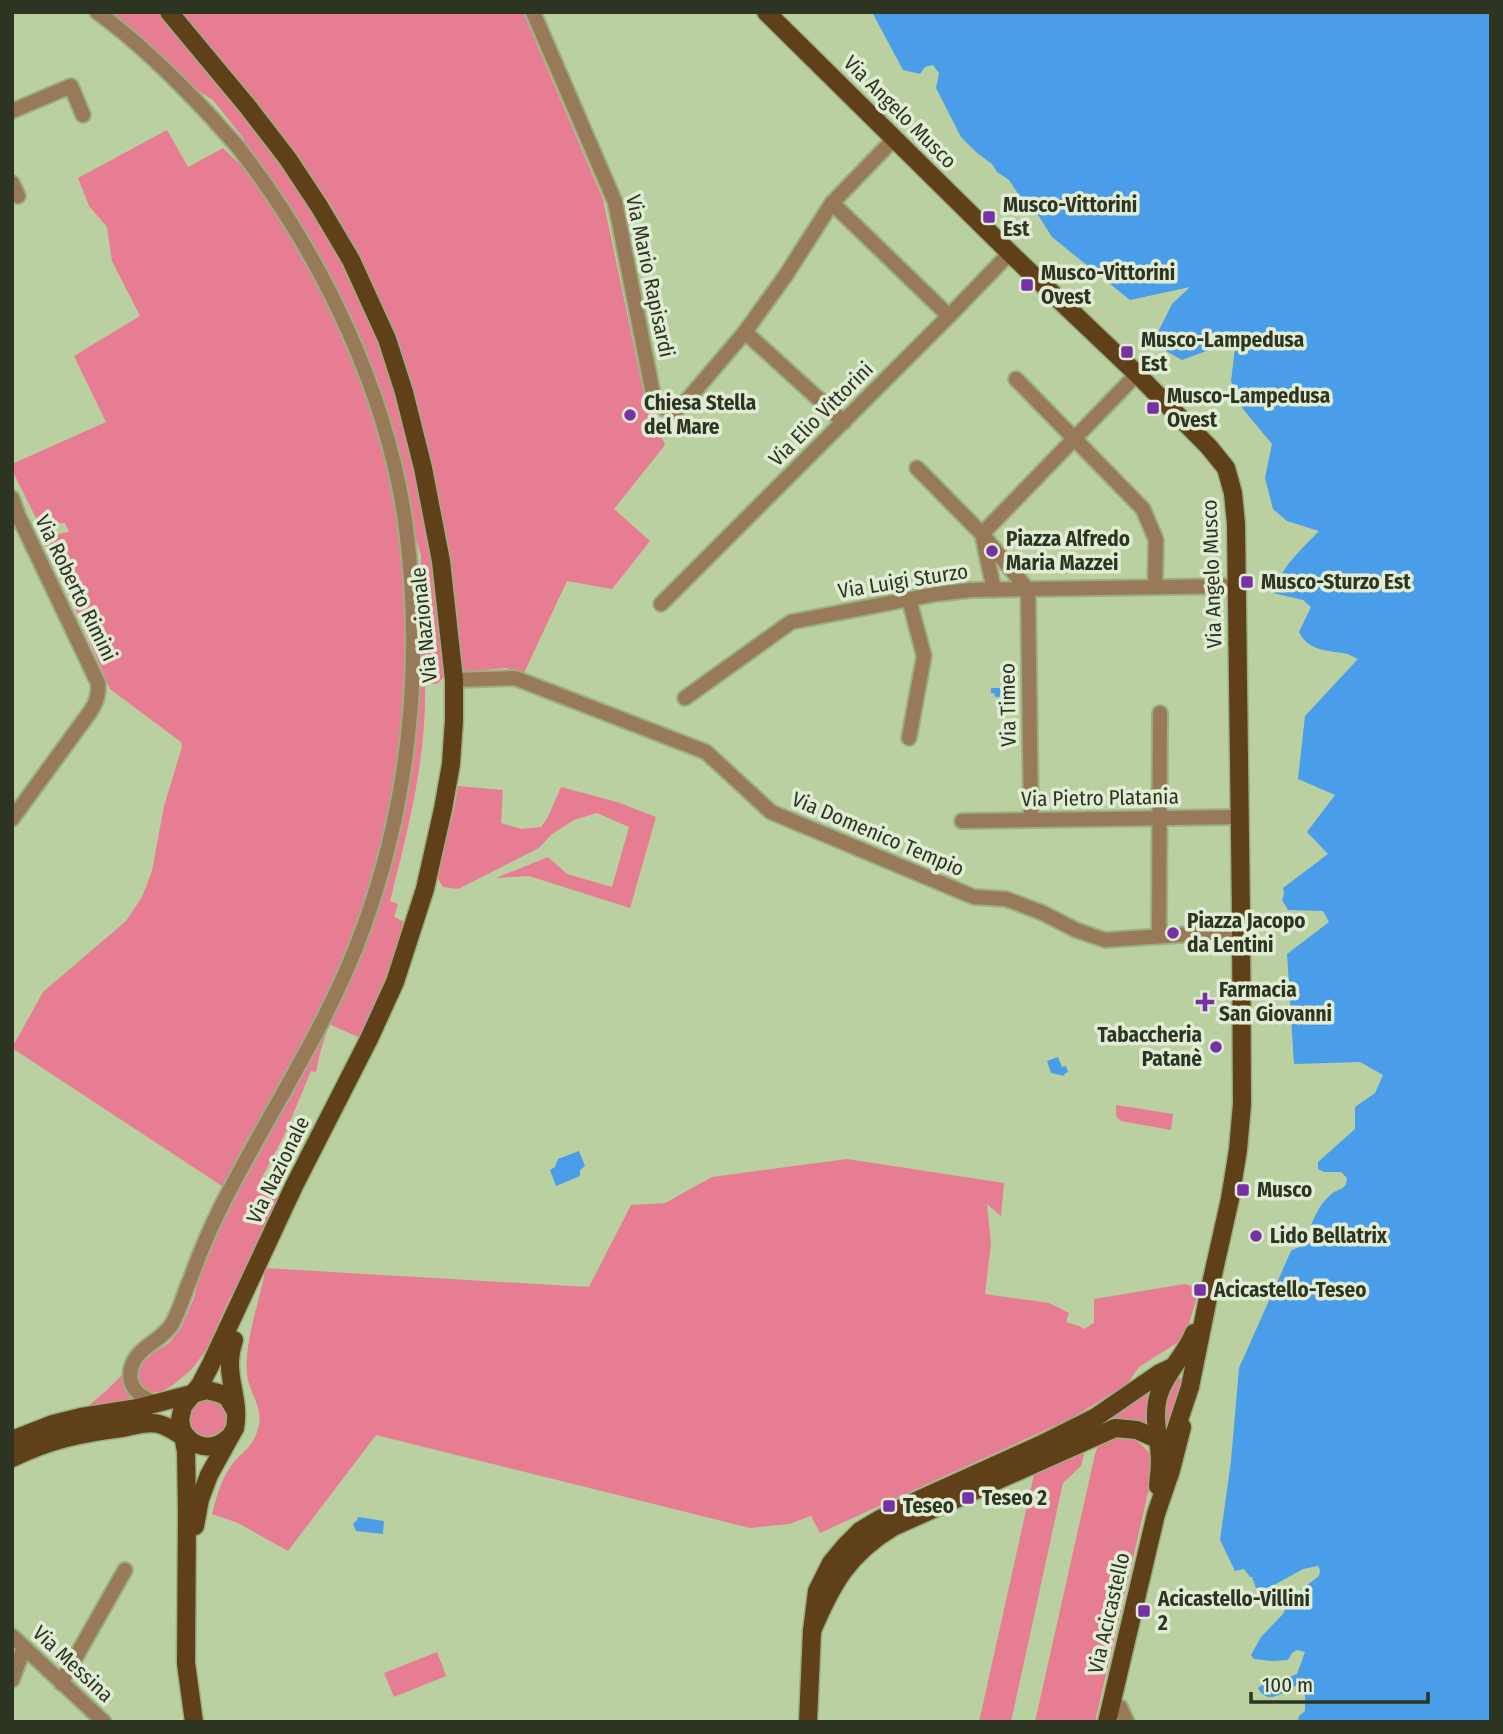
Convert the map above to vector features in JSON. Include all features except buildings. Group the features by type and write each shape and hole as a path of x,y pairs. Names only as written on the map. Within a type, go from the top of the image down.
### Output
{"main road":[{"name":"Via Nazionale","path":"169,12 288,159 351,260 387,339 404,392 426,481 441,561 454,680 452,753 443,809 425,889 406,952 369,1039 255,1268"},
{"name":"Via Angelo Musco","path":"766,12 1137,374 1226,468 1233,494 1236,524 1241,1104 1238,1150 1230,1199 1210,1287"},
{"path":"186,1585 200,1499 237,1419 229,1354 255,1268"},
{"path":"194,1722 186,1663 186,1436 180,1413 188,1395 216,1353 255,1268"},
{"path":"1156,1514 1158,1448 1155,1430 1158,1397 1173,1367 1186,1352 1210,1287"},
{"path":"1156,1514 1179,1440 1210,1287"},
{"path":"209,1475 240,1443 248,1422 247,1411 235,1382 234,1340"},
{"path":"808,1722 812,1631 817,1591 831,1563 860,1531 914,1502 1096,1417 1160,1373 1173,1367 1186,1377 1184,1408 1173,1438 1154,1449 1122,1428 1107,1431 919,1515 877,1537 861,1550 837,1580 812,1631"},
{"path":"12,1440 62,1422 215,1391 228,1398 235,1411"},
{"path":"12,1458 64,1438 139,1423 170,1428 209,1447 218,1446 231,1436"},
{"path":"127,1427 160,1433 176,1447 187,1511"},
{"name":"Via Acicastello","path":"1109,1713 1156,1514"}],"street":[{"path":"97,12 142,47 242,151 314,262 357,354 380,414 405,525 412,593 412,677 407,745 396,815 364,927 333,1001 220,1209 171,1325 135,1357 130,1372 132,1387 144,1398 156,1403"},
{"name":"Via Mario Rapisardi","path":"533,12 615,202 653,394 664,408 671,412 683,405 745,332 786,275 832,203 894,139"},
{"path":"12,111 71,86 83,115"},
{"path":"832,203 949,316"},
{"name":"Via Elio Vittorini","path":"661,604 1010,253"},
{"path":"745,332 844,422"},
{"path":"982,534 1137,374"},
{"path":"1016,379 1143,509 1156,540 1155,587"},
{"path":"917,468 982,534 1028,590"},
{"path":"12,498 15,512"},
{"name":"Via Roberto Rimini","path":"12,819 95,705 99,692 99,683 15,512"},
{"path":"982,534 994,590"},
{"name":"Via Luigi Sturzo","path":"685,698 791,622 948,593 1237,586"},
{"name":"Via Timeo","path":"1028,590 1031,820"},
{"path":"909,599 923,656 909,738"},
{"name":"Via Domenico Tempio","path":"454,680 515,678 706,752 771,812 974,897 1006,899 1105,940 1159,936"},
{"path":"1160,713 1159,936 1241,933"},
{"name":"Via Pietro Platania","path":"962,821 1239,817"},
{"path":"61,1683 125,1570"},
{"name":"Via Messina","path":"12,1636 104,1722"},
{"path":"12,1679 24,1648"},
{"path":"1109,1713 1120,1707 1127,1722"}],"shaded area":[{"path":"106,12 160,12 280,161 337,250 371,324 409,441 428,527 445,668 444,677 437,684 425,683 420,766 390,901 398,904 394,917 407,923 386,981 360,1038 329,1024 316,1072 311,1071 284,1136 258,1185 280,1199 207,1349 192,1369 161,1392 152,1392 139,1382 138,1374 142,1363 169,1343 181,1328 194,1298 202,1265 223,1215 319,1038 392,851 421,556 387,409 366,352 335,287 296,217 250,155 243,138 213,100 188,85"},
{"path":"180,12 523,12 603,199 645,399 665,445 614,509 650,541 612,589 567,581 524,673 506,668 460,672 454,585 431,464 358,254 329,202"},
{"path":"167,130 188,167 223,148 252,176 287,224 346,337 381,431 401,530 411,655 399,779 371,894 333,993 225,1188 12,1048 43,992 126,921 142,897 152,871 164,806 182,747 181,742 110,689 41,537 69,532 65,523 39,524 12,470 12,464 106,422 74,356 140,316 112,261 107,227 89,206 78,178"},
{"path":"458,786 503,790 501,823 521,829 541,827 561,787 617,802 656,817 630,908 529,876 496,878 548,857 567,874 612,887 629,827 597,813 574,820 552,834 539,848 458,889 443,887 435,874 454,810"},
{"path":"1116,1105 1173,1114 1171,1130 1121,1121 1116,1116"},
{"path":"847,1159 1004,1183 1001,1216 987,1204 991,1243 985,1294 1049,1303 1069,1313 1066,1322 1084,1329 1094,1323 1094,1299 1185,1284 1198,1293 1189,1324 1180,1341 1139,1367 1127,1384 1072,1418 820,1533 811,1516 789,1524 750,1528 376,1435 288,1551 238,1523 212,1514 226,1474 253,1440 259,1425 259,1412 248,1380 247,1363 249,1338 264,1268 589,1287 631,1205 665,1203 712,1177"},
{"path":"122,1375 126,1391 135,1400 87,1407 107,1390"},
{"path":"1177,1376 1183,1383 1172,1432 1159,1431 1160,1405"},
{"path":"1160,1382 1152,1432 1102,1425 1102,1423"},
{"path":"208,1399 216,1400 222,1405 227,1411 227,1427 222,1433 216,1438 208,1439 200,1438 194,1433 189,1427 188,1419 189,1411 194,1405 200,1400"},
{"path":"1115,1436 1139,1443 1155,1463 1095,1722 1035,1722 1095,1454 1099,1443"},
{"path":"1085,1450 1081,1466 1063,1483 1011,1722 979,1722 1035,1470"},
{"path":"437,1652 446,1676 394,1697 384,1673"}],"water":[{"path":"872,12 1491,12 1491,1722 1298,1722 1299,1716 1305,1711 1303,1688 1297,1685 1271,1697 1262,1694 1258,1688 1297,1674 1305,1652 1297,1650 1288,1660 1273,1661 1254,1659 1251,1655 1261,1637 1283,1614 1291,1597 1319,1576 1320,1570 1318,1566 1303,1569 1267,1589 1256,1588 1252,1577 1244,1569 1235,1571 1220,1540 1231,1461 1239,1368 1291,1251 1308,1242 1310,1226 1321,1206 1346,1184 1347,1178 1341,1172 1324,1172 1318,1169 1318,1162 1355,1129 1355,1107 1375,1093 1383,1075 1360,1062 1294,1064 1287,954 1329,922 1323,911 1288,910 1282,900 1283,888 1328,854 1307,832 1335,795 1298,779 1305,716 1358,659 1312,646 1299,632 1311,607 1303,600 1273,593 1286,567 1319,531 1287,521 1273,509 1265,478 1272,444 1243,409 1231,381 1236,340 1182,360 1166,351 1157,334 1172,304 1190,287 1130,300 1052,237 1033,207 1019,195 1009,180 961,137 936,88 939,73 933,65 925,67 920,74 903,70"},
{"path":"1015,674 1015,696 995,697 994,693 991,693 991,688 1003,688 1001,675"},
{"path":"1058,1057 1062,1067 1066,1066 1068,1072 1065,1076 1051,1073 1047,1061"},
{"path":"579,1151 585,1166 580,1170 580,1176 556,1186 550,1170 555,1167 558,1159"},
{"path":"358,1517 384,1521 383,1534 356,1531 353,1524"}],"place":[{"name":"Musco-Vittorini Est","path":"989,217"},
{"name":"Musco-Vittorini Ovest","path":"1027,285"},
{"name":"Musco-Lampedusa Est","path":"1127,352"},
{"name":"Musco-Lampedusa Ovest","path":"1153,408"},
{"name":"Chiesa Stella del Mare","path":"630,415"},
{"name":"Piazza Alfredo Maria Mazzei","path":"992,551"},
{"name":"Musco-Sturzo Est","path":"1247,582"},
{"name":"Piazza Jacopo da Lentini","path":"1173,933"},
{"name":"Farmacia San Giovanni","path":"1205,1002"},
{"name":"Tabaccheria Patanè","path":"1216,1047"},
{"name":"Musco","path":"1243,1190"},
{"name":"Lido Bellatrix","path":"1256,1236"},
{"name":"Acicastello-Teseo","path":"1200,1290"},
{"name":"Teseo 2","path":"968,1498"},
{"name":"Teseo","path":"889,1506"},
{"name":"Acicastello-Villini 2","path":"1144,1611"}]}
